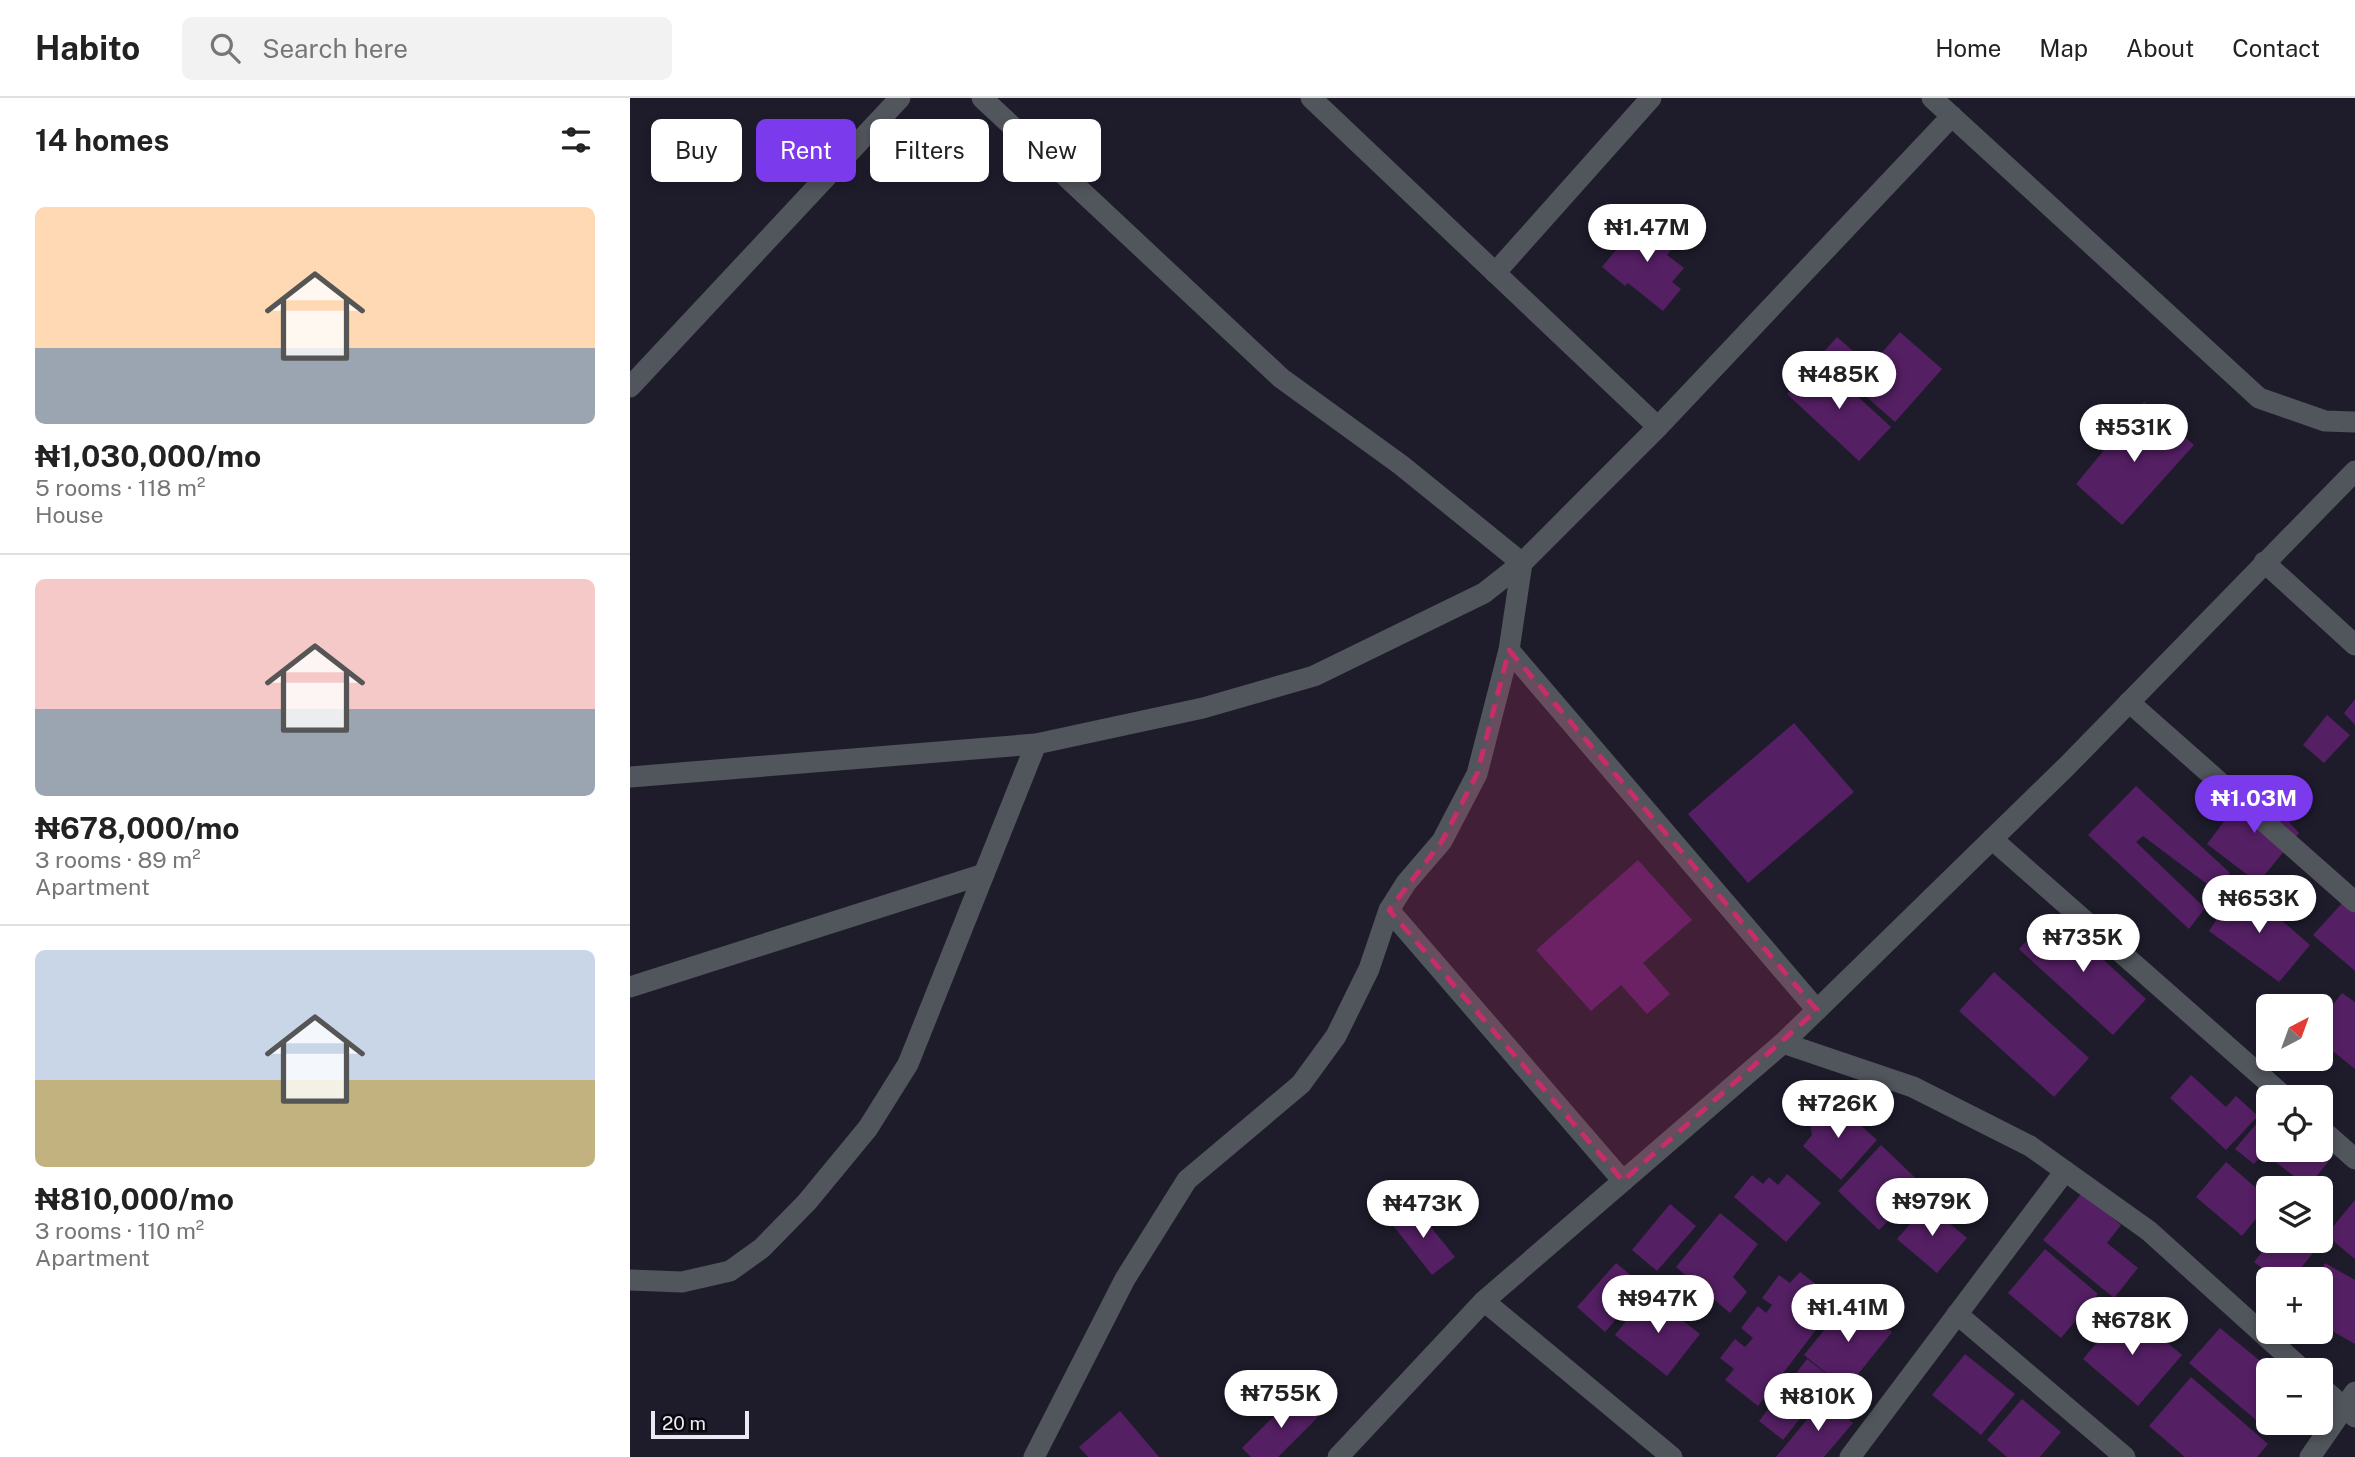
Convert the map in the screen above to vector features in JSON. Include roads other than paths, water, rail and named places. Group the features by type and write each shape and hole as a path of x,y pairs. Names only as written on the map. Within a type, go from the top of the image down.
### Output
{"street":[{"path":"630,387 900,98"},
{"path":"982,98 1281,378 1401,465 1522,563"},
{"path":"1311,98 1658,427"},
{"path":"1495,273 1651,98"},
{"path":"1932,98 2259,398 2325,421 2355,422"},
{"path":"630,777 1036,744 1203,708 1314,676 1484,593 1522,563 1658,427 1952,116"},
{"path":"1338,1457 1484,1301 1783,1043 2129,702 2355,471"},
{"path":"2264,562 2355,645"},
{"path":"1034,1457 1125,1279 1187,1180 1301,1084 1336,1036 1369,969 1389,910 1406,883 1442,841 1477,774 1509,650 1522,563"},
{"path":"1509,650 1817,1010"},
{"path":"2129,702 2355,902"},
{"path":"630,1280 681,1282 730,1271 762,1248 807,1202 868,1128 908,1064 1036,744"},
{"path":"1992,839 2271,1085"},
{"path":"630,987 984,874"},
{"path":"1389,910 1623,1181"},
{"path":"1783,1043 1913,1087 2029,1146 2148,1231 2290,1358"},
{"path":"2333,1140 2355,1159"},
{"path":"1850,1457 2065,1171"},
{"path":"1484,1301 1672,1457"},
{"path":"1957,1314 2125,1457"},
{"path":"2310,1457 2351,1405 2333,1394"}]}
